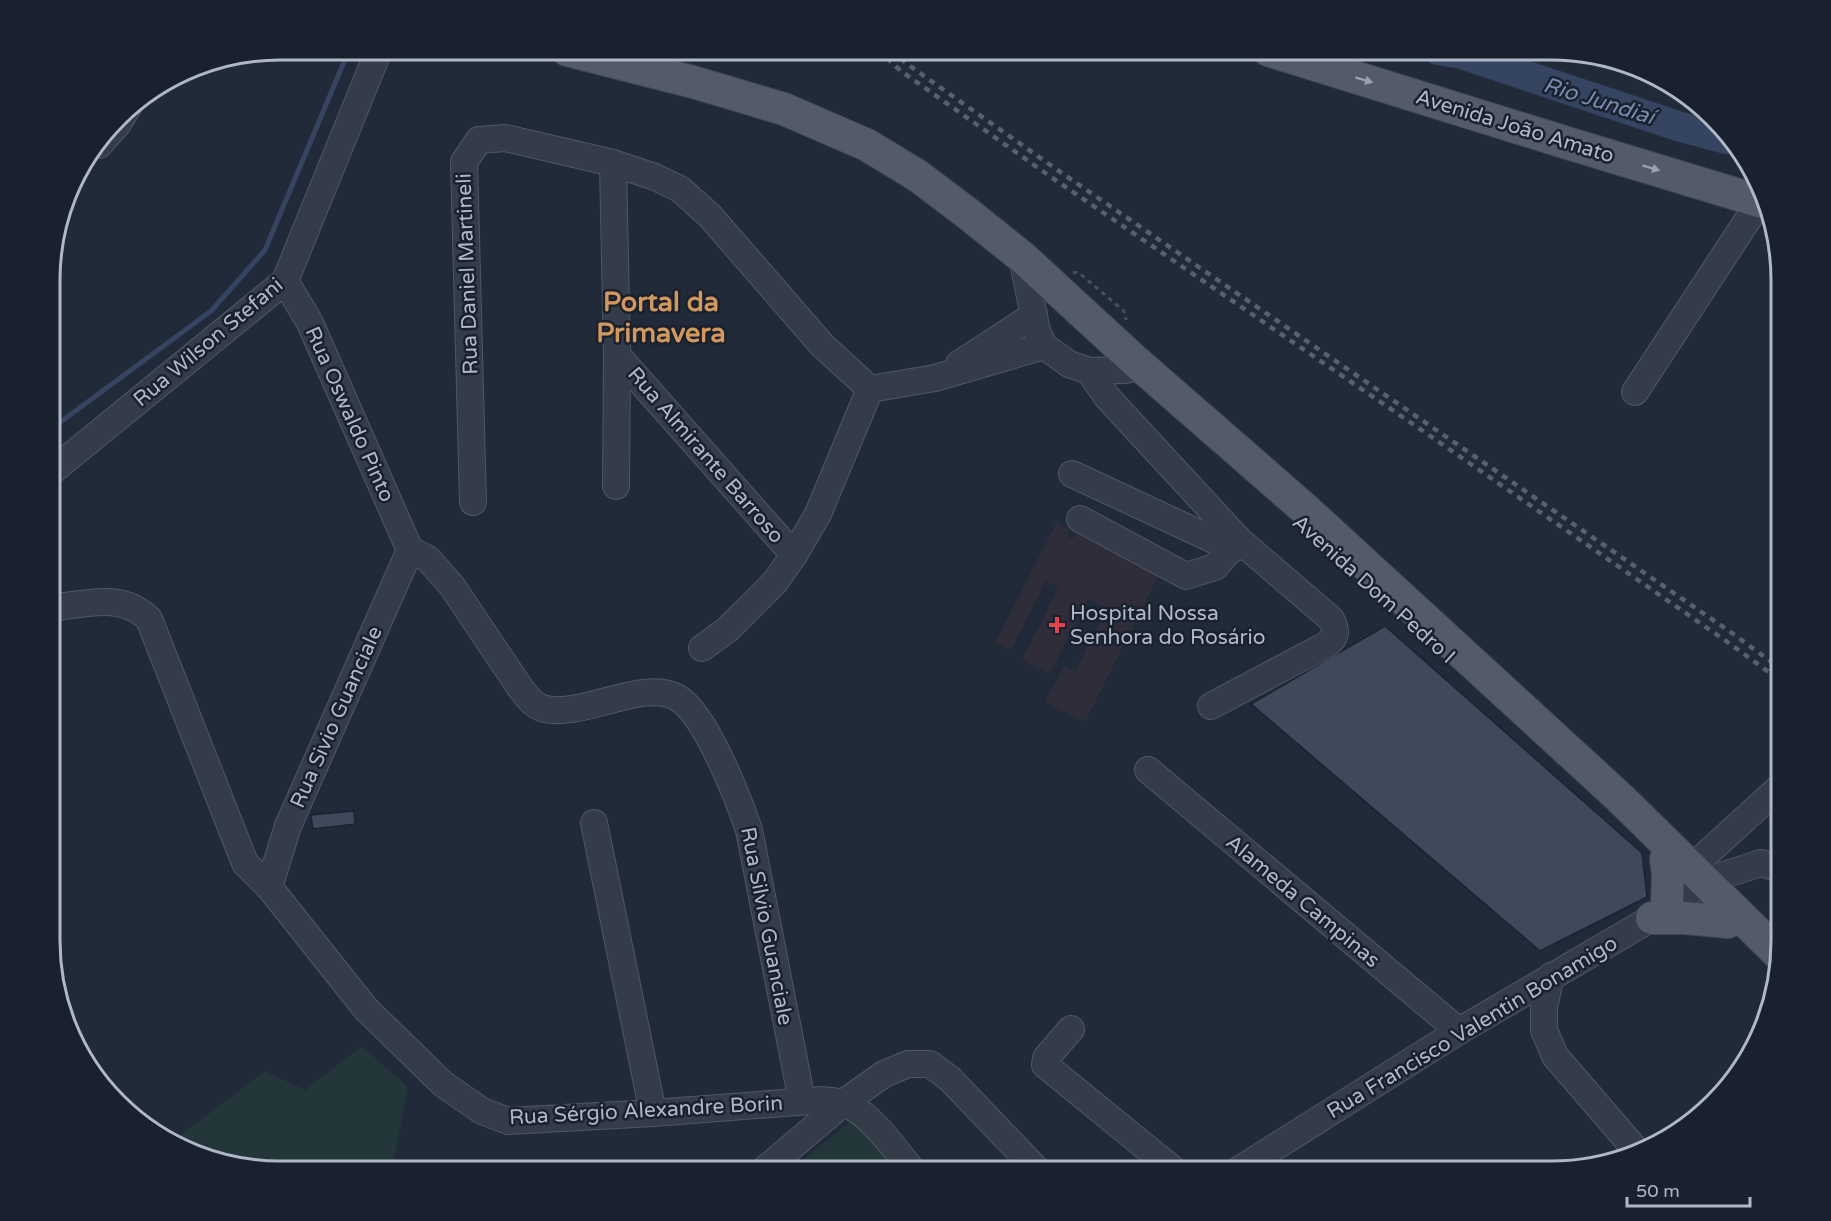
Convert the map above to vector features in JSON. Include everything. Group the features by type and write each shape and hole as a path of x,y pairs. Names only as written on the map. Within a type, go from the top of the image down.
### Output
{"main road":[{"name":"Avenida Dom Pedro I","path":"606,60 693,82 784,109 867,146 918,176 967,213 1022,257 1133,368 1306,510 1620,798 1689,874 1728,922 1770,962"},
{"name":"Avenida João Amato","path":"1300,60 1552,139 1755,199"},
{"name":"Avenida Dom Pedro I","path":"967,213 1005,259 1032,304 1083,340 1133,368"},
{"name":"Avenida Dom Pedro I","path":"1689,874 1771,947"},
{"path":"1689,874 1668,875 1660,913 1684,918 1728,922"}],"street":[{"name":"Rua Wilson Stefani","path":"60,465 285,280 375,60"},
{"name":"Rua Daniel Martineli","path":"473,502 464,162 479,140 505,138 613,163 655,177 680,189 710,216 822,345 870,389"},
{"path":"613,163 617,355 616,486"},
{"path":"1635,392 1758,206"},
{"path":"1022,257 1037,331 1044,346 1069,364 1089,371 1133,368"},
{"name":"Rua Oswaldo Pinto","path":"285,280 310,323 410,550"},
{"path":"935,378 1032,304"},
{"path":"702,648 728,629 776,582 794,555 818,514 870,389 935,378 1044,346"},
{"name":"Rua Almirante Barroso","path":"617,355 794,555"},
{"path":"1089,371 1107,397 1236,545 1331,619 1336,633 1334,639 1326,645 1211,706"},
{"path":"1072,474 1236,545"},
{"path":"1080,519 1186,576 1215,567 1236,545"},
{"name":"Rua Silvio Guanciale","path":"410,550 428,559 452,586 519,686 531,701 541,708 562,710 642,693 658,692 677,697 692,710 736,792 749,830 802,1101"},
{"name":"Rua Sivio Guanciale","path":"269,887 288,826 410,550"},
{"name":"Rua Sérgio Alexandre Borin","path":"60,607 112,602 139,609 149,619 245,863 269,887 366,1009 443,1084 483,1112 508,1121 802,1101"},
{"name":"Alameda Campinas","path":"1148,770 1459,1031"},
{"path":"1689,874 1771,796"},
{"path":"594,823 652,1113"},
{"path":"1689,874 1761,863 1771,866"},
{"name":"Rua Francisco Valentin Bonamigo","path":"1254,1161 1459,1031 1660,913"},
{"path":"1551,976 1544,1007 1544,1030 1555,1056 1632,1145"},
{"path":"1071,1029 1046,1058 1045,1065 1163,1161"},
{"path":"775,1161 843,1103 884,1074 908,1064 930,1065 950,1079 1028,1161"},
{"path":"802,1101 823,1100 843,1103 858,1111 869,1120 904,1161"}],"shaded area":[{"name":"Hospital Nossa Senhora do Rosário","path":"1056,523 1070,530 1067,536 1073,539 1081,524 1163,566 1085,722 1045,702 1064,666 1075,672 1107,608 1088,599 1050,674 1022,660 1058,587 1046,581 1011,650 995,643"}],"green space":[{"path":"362,1046 408,1087 394,1161 266,1161 237,1157 209,1149 179,1136 265,1071 305,1090"},
{"path":"854,1119 889,1161 802,1161"}],"building":[{"path":"1385,626 1642,853 1647,897 1540,951 1251,704"},
{"path":"354,811 355,824 313,829 311,815"}],"waterway":[{"path":"60,422 211,311 265,250 345,60"},
{"name":"Rio Jundiaí","path":"1479,60 1681,127 1717,137"}],"railway":[{"path":"889,60 901,71 1051,177 1423,431 1771,674"},
{"path":"903,60 1056,169 1771,662"}],"place":[{"name":"Hospital Nossa Senhora do Rosário","path":"1057,625"}],"district":[{"name":"Portal da Primavera","path":"661,318"}]}
